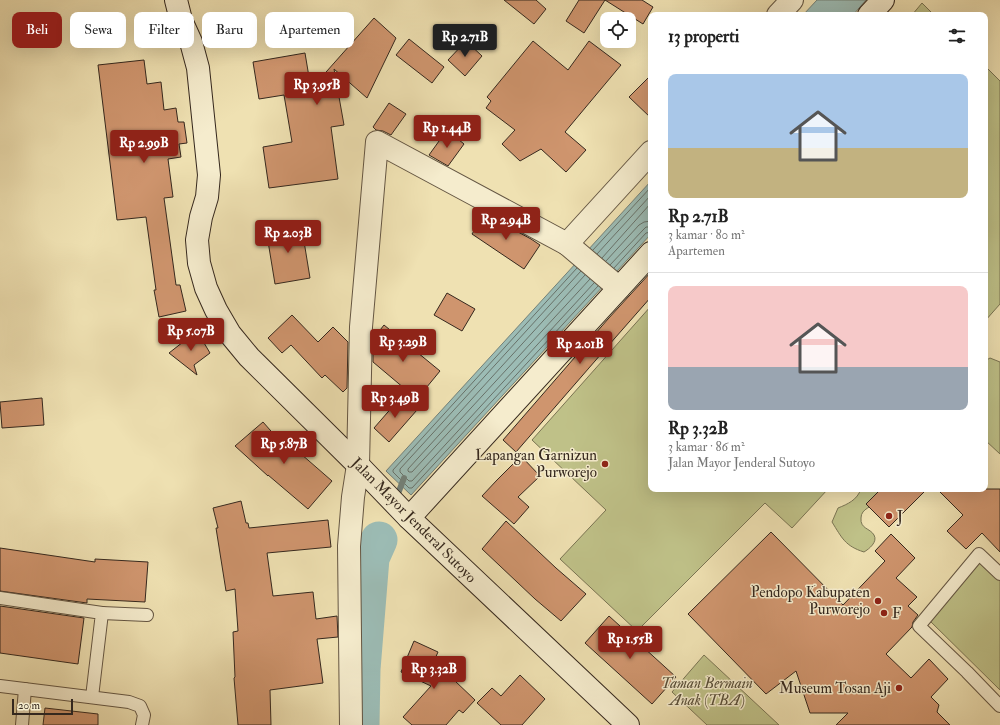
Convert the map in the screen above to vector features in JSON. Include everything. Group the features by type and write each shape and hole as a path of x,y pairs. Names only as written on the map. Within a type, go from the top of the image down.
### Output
{"street":[{"name":"Jalan Mayor Jenderal Sutoyo","path":"176,0 181,20 191,42 198,68 208,175 206,197 197,240 199,263 206,288 216,310 230,334 249,357 404,513 628,725"},
{"path":"781,12 792,0"},
{"path":"872,12 882,0"},
{"path":"351,725 349,546 353,497 365,473 361,327 376,142 572,248 615,284"},
{"path":"572,248 648,156"},
{"path":"404,513 615,284 648,256"}],"lane":[{"path":"1000,574 979,554 919,626 1000,706"},
{"path":"0,598 102,612 147,614"},
{"path":"92,697 102,612"},
{"path":"0,686 129,702 140,706 144,715 142,725"},
{"path":"22,725 26,689"}],"green space":[{"path":"922,3 931,12 914,12"},
{"path":"988,69 1000,81 1000,304 988,318"},
{"name":"Lapangan Garnizun Purworejo","path":"648,309 648,492 825,492 792,528 765,503 637,631 560,559 606,510 532,440"},
{"path":"990,358 1000,362 1000,454 988,443 988,359"},
{"path":"886,492 876,503 863,512 861,522 874,535 875,538 874,543 864,552 848,544 832,522 838,508 855,499 859,493"},
{"path":"979,557 1000,578 1000,690 928,619"},
{"name":"Taman Bermain Anak (TBA)","path":"704,655 779,725 707,725 672,692"}],"water":[{"path":"817,0 866,0 856,12 806,12"},
{"path":"648,184 648,237 411,495 386,471"}],"building":[{"path":"504,0 536,0 546,9 534,24"},
{"path":"579,0 605,0 584,33 566,21"},
{"path":"605,0 642,0 653,7 650,12 648,12 648,16 643,24 636,20 636,12 624,12"},
{"path":"374,18 396,38 367,98 334,69 344,125 331,127 338,179 269,188 263,147 292,142 284,95 259,99 253,62 305,53 311,89 347,48 354,48 354,41"},
{"path":"409,39 444,67 432,83 396,55"},
{"path":"466,41 482,56 465,76 448,60"},
{"path":"533,41 568,70 589,41 621,65 565,132 586,150 566,172 541,149 520,161 502,144 515,130 486,108 491,101 487,97"},
{"path":"144,60 147,84 161,82 164,110 176,108 178,122 184,122 187,143 179,144 181,157 168,159 173,197 164,198 176,285 180,285 186,311 159,317 154,290 156,290 146,217 117,220 98,65"},
{"path":"648,78 648,115 629,97"},
{"path":"389,103 406,114 391,135 383,131 376,130 373,127"},
{"path":"447,130 464,144 448,166 429,155"},
{"path":"485,214 540,245 524,269 472,234"},
{"path":"301,223 310,278 275,284 266,229"},
{"path":"648,275 648,300 516,452 503,440"},
{"path":"447,293 475,309 462,331 434,315"},
{"path":"292,315 318,342 333,327 348,342 347,388 343,392 325,375 322,378 291,345 282,353 268,338"},
{"path":"384,325 440,371 417,399 373,362 373,339"},
{"path":"197,331 210,353 194,365 197,375 169,353"},
{"path":"401,397 417,410 389,442 374,428"},
{"path":"42,398 44,425 2,428 0,402"},
{"path":"263,422 278,439 282,434 295,446 293,447 332,481 308,509 235,446"},
{"path":"521,456 540,476 518,497 529,507 514,524 482,496"},
{"path":"988,489 1000,489 1000,552 982,533 966,549 947,531 963,515 940,492 988,492"},
{"name":"J","path":"878,492 924,492 889,527 866,504"},
{"path":"241,501 246,523 248,523 249,528 328,520 331,547 267,553 273,596 313,592 316,619 337,616 338,637 317,639 323,683 270,690 271,725 238,725 234,678 233,632 238,631 235,589 226,591 216,528 218,528 213,508"},
{"path":"506,521 586,594 561,621 535,599 482,549"},
{"path":"771,532 843,605 885,561 875,551 891,534 915,558 896,578 917,597 908,606 918,615 913,622 912,627 886,654 911,678 929,659 948,679 931,697 939,705 937,712 950,725 836,725 848,713 810,713 796,671 766,694 688,614"},
{"path":"0,548 95,562 95,559 148,562 145,602 87,599 87,603 0,591"},
{"path":"0,606 84,618 78,664 0,653"},
{"path":"609,616 676,677 652,704 585,643"},
{"path":"414,641 438,652 434,661 475,700 463,713 459,710 446,725 412,725 403,717 431,686 401,672"},
{"path":"520,675 545,699 522,725 501,725 477,703 492,688 501,696"},
{"path":"45,708 98,714 98,725 43,725"}],"waterway":[{"path":"396,499 404,478"},
{"path":"361,725 362,669 371,558 379,540"}],"place":[{"name":"Lapangan Garnizun Purworejo","path":"605,464"},
{"name":"J","path":"889,516"},
{"name":"Pendopo Kabupaten Purworejo","path":"878,601"},
{"name":"F","path":"884,613"},
{"name":"Museum Tosan Aji","path":"899,688"}]}
